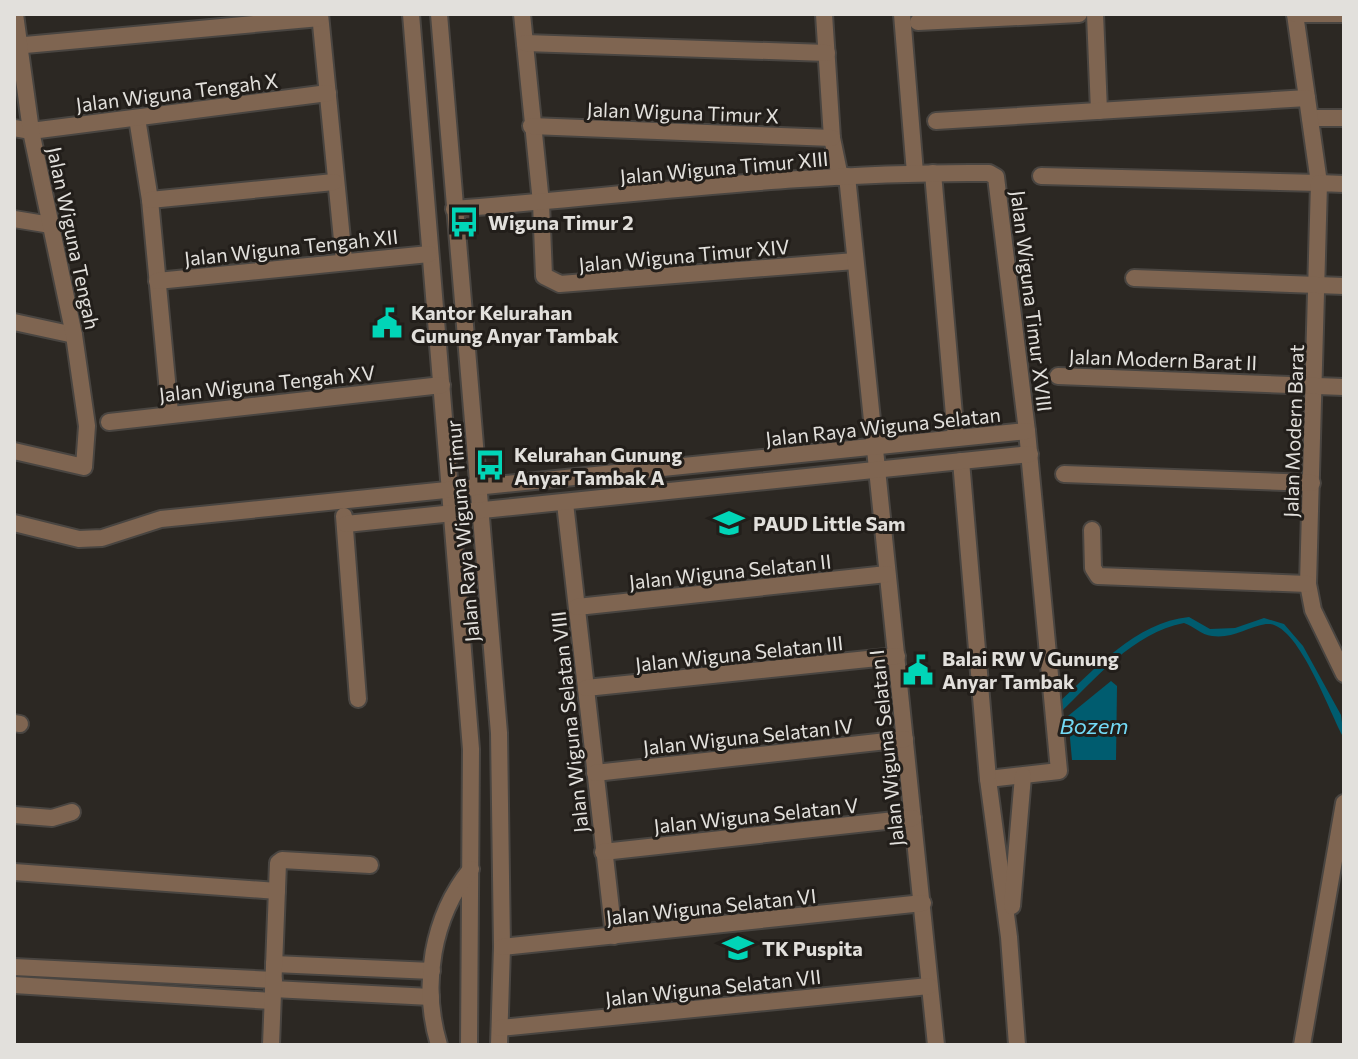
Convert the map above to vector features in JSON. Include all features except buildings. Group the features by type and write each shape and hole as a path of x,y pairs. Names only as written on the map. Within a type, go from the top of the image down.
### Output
{"street":[{"name":"Jalan Wiguna Tengah","path":"14,451 81,467 85,465 87,426 74,335 31,131 15,14"},
{"name":"Jalan Raya Wiguna Timur","path":"411,14 436,386 449,489 471,749 469,1045"},
{"name":"Jalan Raya Wiguna Timur","path":"439,14 499,733 502,947 499,1036"},
{"path":"522,14 541,203"},
{"name":"Jalan Wiguna Selatan I","path":"824,14 832,138 843,176 855,261 936,1045"},
{"path":"902,14 915,173"},
{"path":"918,22 1079,14"},
{"path":"1095,14 1099,111"},
{"path":"1295,14 1344,14"},
{"name":"Jalan Modern Barat","path":"1295,14 1319,183 1308,584 1313,610 1344,674"},
{"path":"17,46 320,16 344,260"},
{"path":"525,43 827,53"},
{"name":"Jalan Wiguna Tengah X","path":"14,128 31,131 328,93"},
{"path":"418,96 445,94"},
{"path":"936,121 1307,98"},
{"path":"137,118 150,200 170,413"},
{"path":"1310,118 1344,118"},
{"name":"Jalan Wiguna Timur X","path":"531,126 832,138"},
{"path":"933,173 956,438"},
{"name":"Jalan Wiguna Timur XIII","path":"454,209 843,176 933,173 996,177"},
{"path":"1041,176 1344,184"},
{"name":"Jalan Wiguna Timur XVIII","path":"996,177 1027,431"},
{"path":"150,200 334,182"},
{"name":"Jalan Wiguna Timur XIV","path":"541,203 544,276 560,284 855,261"},
{"path":"14,219 51,225"},
{"name":"Jalan Wiguna Tengah XII","path":"157,281 344,260 429,254"},
{"path":"1134,278 1344,286"},
{"path":"14,322 74,335"},
{"name":"Jalan Modern Barat II","path":"1058,376 1344,387"},
{"name":"Jalan Wiguna Tengah XV","path":"109,422 436,386"},
{"name":"Jalan Raya Wiguna Selatan","path":"14,523 79,539 102,538 161,519 1027,431 1059,771 1023,776"},
{"path":"346,524 1030,454"},
{"path":"961,461 988,779 1009,937 1017,1045"},
{"path":"1064,474 1312,483"},
{"path":"341,503 346,524 358,699"},
{"name":"Jalan Wiguna Selatan VIII","path":"565,503 614,936"},
{"path":"1092,530 1093,568 1098,576 1308,584"},
{"name":"Jalan Wiguna Selatan II","path":"577,607 887,574"},
{"name":"Jalan Wiguna Selatan III","path":"586,688 897,656"},
{"name":"Jalan Wiguna Selatan IV","path":"595,773 905,739"},
{"path":"988,779 1023,776 1009,937"},
{"path":"1302,1045 1344,803"},
{"path":"14,815 52,818 72,812"},
{"name":"Jalan Wiguna Selatan V","path":"603,852 913,818"},
{"path":"271,1045 278,863 282,860 370,865"},
{"path":"439,1045 431,997 440,921 451,893 471,869"},
{"path":"14,872 277,891"},
{"name":"Jalan Wiguna Selatan VI","path":"502,947 923,903"},
{"path":"14,967 273,983 431,997"},
{"path":"14,985 273,983 432,971"},
{"name":"Jalan Wiguna Selatan VII","path":"499,1036 929,986"}],"water":[{"path":"1189,617 1210,629 1235,628 1264,618 1284,624 1303,646 1341,715 1344,738 1301,652 1278,627 1266,624 1219,636 1204,634 1184,623 1165,628 1116,659 1059,714 1057,704 1117,650 1151,628"},
{"name":"Bozem","path":"1111,681 1117,686 1116,760 1072,760 1068,716"}],"place":[{"name":"Wiguna Timur 2","path":"464,222"},
{"name":"Kantor Kelurahan Gunung Anyar Tambak","path":"387,323"},
{"name":"Kelurahan Gunung Anyar Tambak A","path":"490,465"},
{"name":"PAUD Little Sam","path":"729,523"},
{"name":"Balai RW V Gunung Anyar Tambak","path":"918,670"},
{"name":"TK Puspita","path":"738,948"}]}
